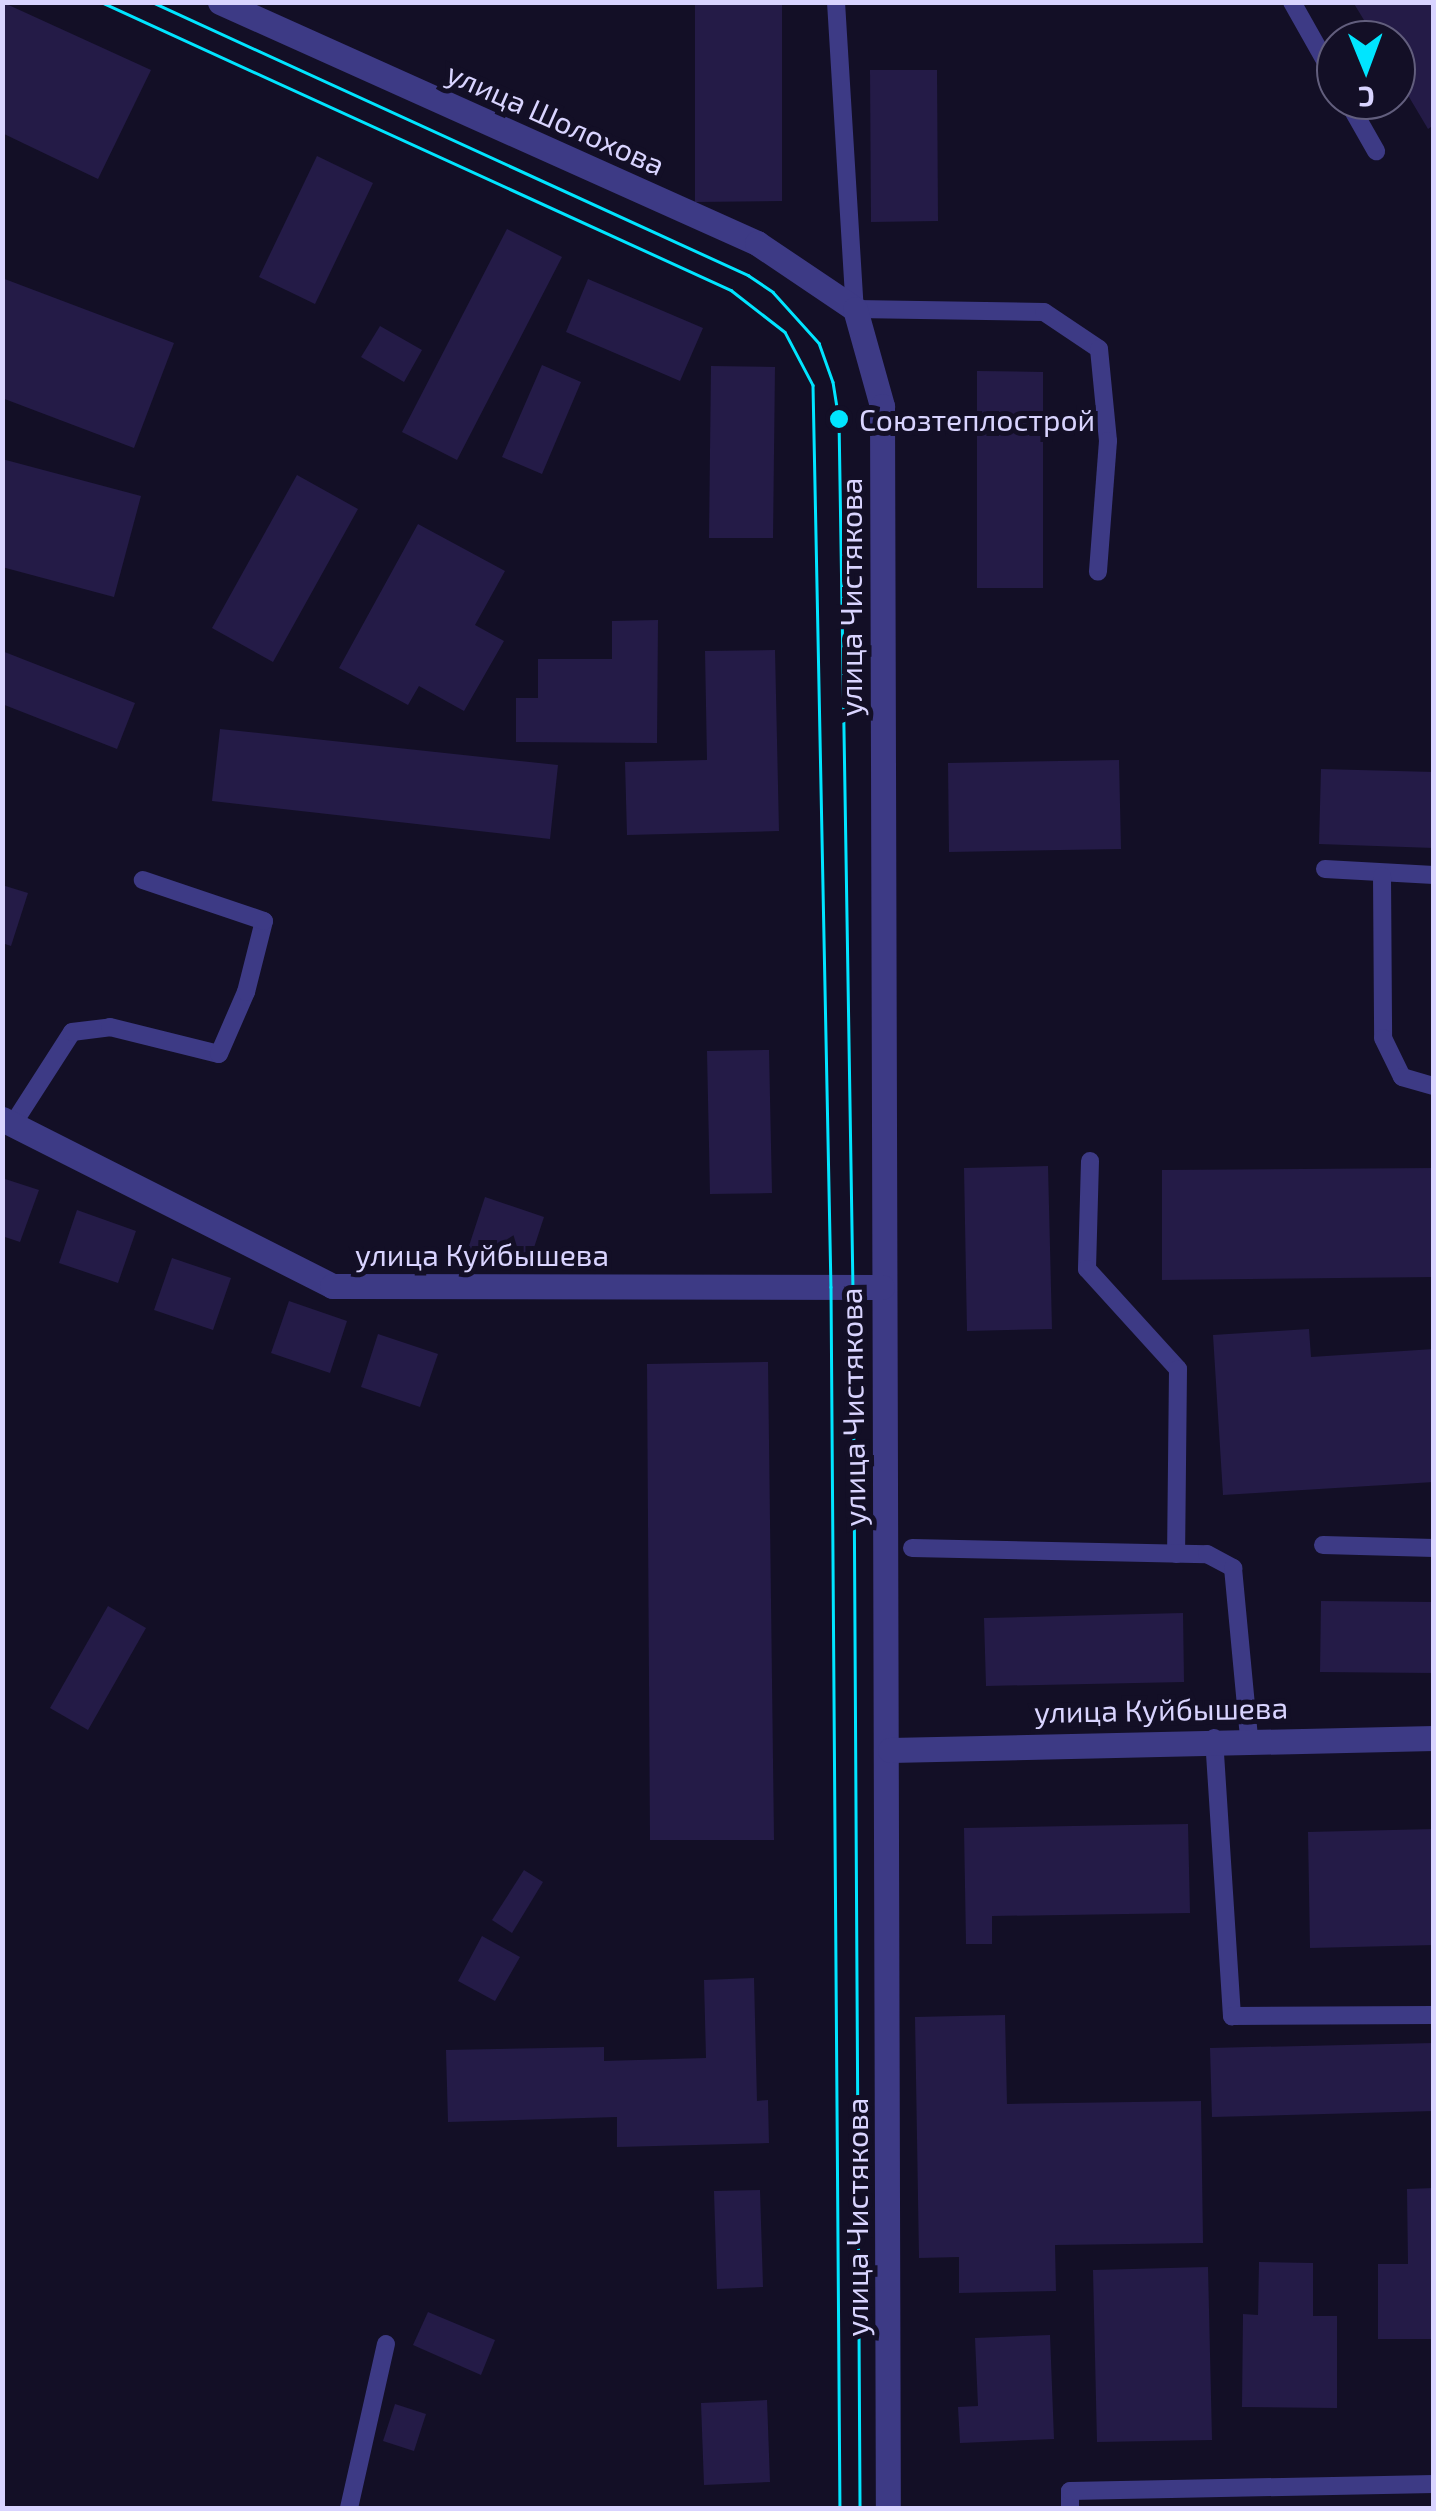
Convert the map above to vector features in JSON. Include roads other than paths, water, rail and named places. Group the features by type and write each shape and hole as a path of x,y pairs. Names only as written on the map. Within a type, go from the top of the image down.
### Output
{"street":[{"name":"улица Шолохова","path":"220,2 757,244 855,309"},
{"name":"улица Чистякова","path":"855,309 882,406 882,1287 890,1750 888,2508"},
{"name":"улица Куйбышева","path":"8,1122 332,1286 882,1287"},
{"name":"улица Куйбышева","path":"890,1750 1214,1738 1434,1738"}],"lane":[{"path":"836,2 855,309 1044,312 1099,349 1108,441 1098,572"},
{"path":"1292,2 1316,45"},
{"path":"1358,120 1376,151"},
{"path":"1325,870 1382,876 1434,875"},
{"path":"1382,876 1382,1038 1402,1078 1434,1086"},
{"path":"8,1122 72,1032 110,1027 219,1054 246,992 264,921 143,880"},
{"path":"1090,1161 1086,1269 1178,1368 1176,1554"},
{"path":"1323,1545 1434,1548"},
{"path":"912,1548 1207,1554 1234,1568 1249,1738"},
{"path":"1214,1738 1232,2016 1434,2015"},
{"path":"349,2508 386,2344"},
{"path":"1070,2508 1070,2491 1434,2484"}],"tram line":[{"path":"101,2 731,290 785,332 813,385 831,1287 840,2508"},
{"path":"152,2 748,275 773,292 819,343 833,382 839,419 853,1287 860,2508"}],"place":[{"name":"Союзтеплострой","path":"839,419"}]}
